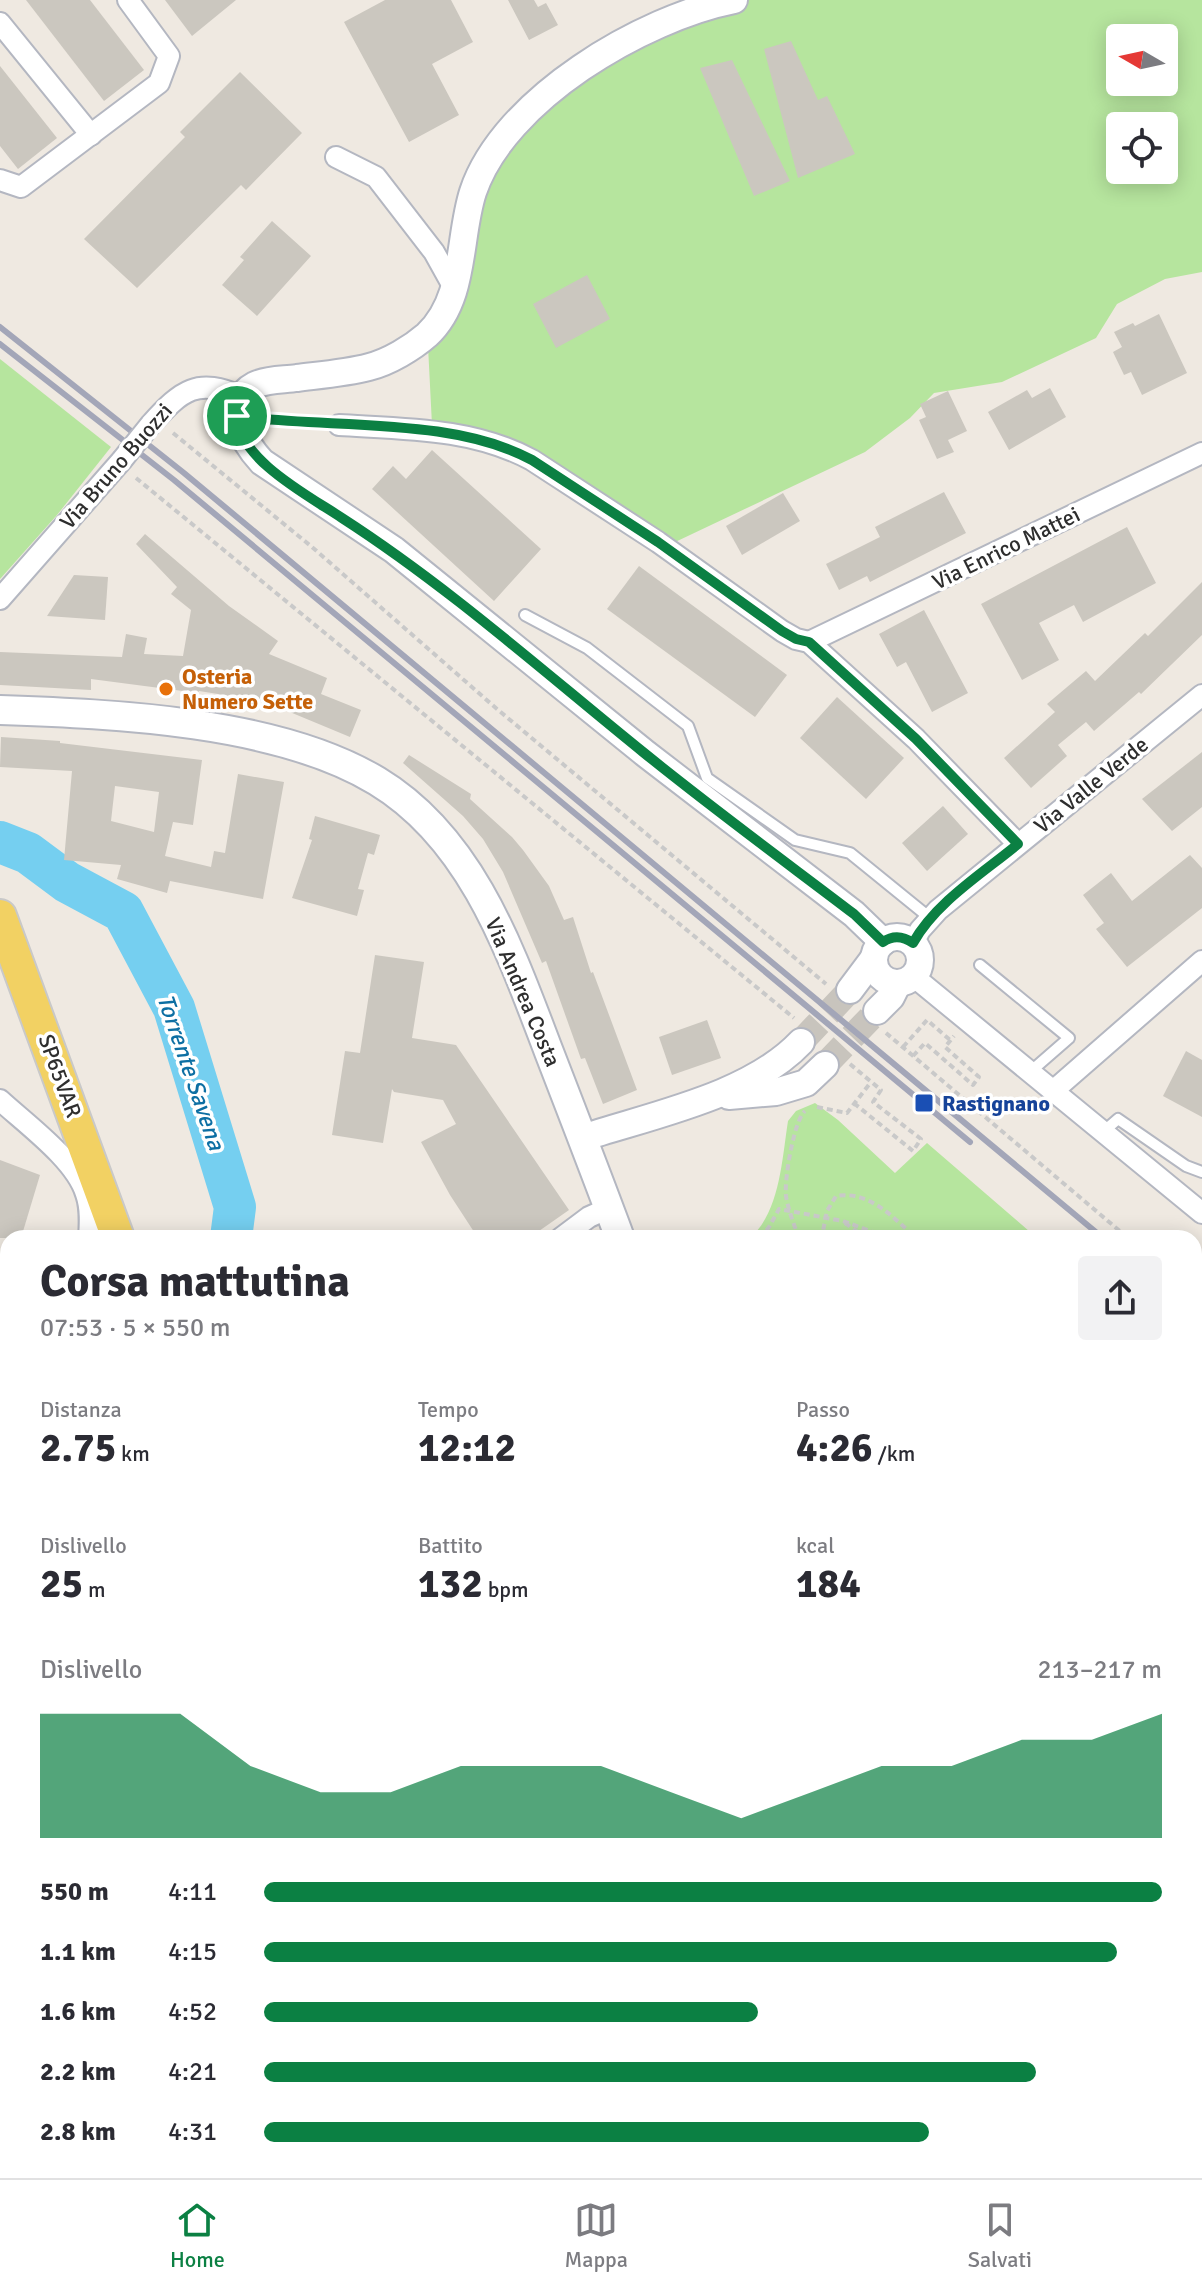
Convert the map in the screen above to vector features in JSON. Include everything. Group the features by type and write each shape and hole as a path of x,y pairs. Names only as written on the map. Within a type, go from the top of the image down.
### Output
{"main road":[{"name":"Via Andrea Costa","path":"0,710 161,722 261,738 313,752 352,767 389,789 431,825 456,856 505,937 617,1230"},
{"name":"SP65VAR","path":"0,916 115,1230"}],"street":[{"path":"0,180 21,187 159,83 169,56 128,0"},
{"path":"729,0 626,39 587,64 531,109 496,150 473,192 454,288 440,321 414,345 372,367 254,386 240,407 239,429 262,462 394,550 646,754 854,914 879,950 875,965 883,978 906,980 1030,1072 1202,1213"},
{"path":"0,23 91,135"},
{"path":"336,157 376,177 434,252 454,288"},
{"name":"Via Bruno Buozzi","path":"0,599 177,396 196,388 217,388 240,407"},
{"path":"339,425 428,431 478,438 510,448 658,542 782,631 809,642 916,739 1018,844"},
{"name":"Via Enrico Mattei","path":"809,642 1202,453"},
{"name":"Via Valle Verde","path":"913,943 930,918 1202,695"},
{"path":"842,990 889,938 902,937 913,943 920,963 891,997 878,1020"},
{"path":"1053,1091 1202,961"},
{"path":"582,1138 706,1098 757,1075 787,1057 800,1032"},
{"path":"706,1098 776,1092 806,1083 836,1064"},
{"path":"0,1100 62,1157 79,1178 90,1212 89,1230"},
{"path":"572,1230 609,1208"}],"lane":[{"path":"525,615 587,648 688,726 707,778 795,840 850,853 930,918"},
{"path":"980,965 1069,1038 1030,1072"},
{"path":"1103,1132 1118,1119 1186,1166 1202,1172"}],"path":[{"path":"240,407 339,425"},
{"path":"154,421 312,547 497,709 842,990"},
{"path":"120,462 800,1032"},
{"path":"878,1020 913,1056 1119,1230"},
{"path":"903,1047 927,1020 950,1040"},
{"path":"913,1056 925,1043 973,1085 979,1077 948,1050"},
{"path":"836,1064 881,1090 873,1102 921,1139 913,1151 855,1104"},
{"path":"796,1230 786,1193 800,1115 809,1108 821,1106 847,1113 871,1082"},
{"path":"821,1230 836,1196 852,1193 890,1214 907,1230"},
{"path":"765,1230 779,1209 843,1221 867,1230"},
{"path":"825,1220 827,1230"},
{"path":"843,1221 855,1230"}],"green space":[{"path":"709,0 1202,0 1202,272 1165,279 1117,304 1096,338 1002,382 934,393 910,418 865,452 671,544 603,503 432,425 428,346 436,300 468,182 500,136"},
{"path":"0,359 111,447 57,515 0,579"},
{"path":"815,1103 895,1173 927,1143 1028,1230 757,1230 774,1200 788,1121 796,1111"}],"building":[{"path":"26,0 90,0 144,70 104,101"},
{"path":"165,0 236,0 192,36"},
{"path":"385,0 451,0 473,42 432,64 459,115 409,142 344,22"},
{"path":"508,0 534,0 538,7 546,3 558,25 529,40"},
{"path":"791,41 818,100 827,96 855,154 798,178 764,49"},
{"path":"732,60 790,181 754,196 700,68"},
{"path":"0,66 57,138 18,169 0,146"},
{"path":"240,72 302,133 246,190 241,185 137,288 84,239 185,137 180,132"},
{"path":"272,221 311,256 257,316 222,285 244,260 240,257"},
{"path":"587,275 610,319 556,348 533,304"},
{"path":"1159,314 1187,373 1142,395 1131,372 1124,375 1113,352 1122,347 1114,332"},
{"path":"1050,388 1066,417 1009,450 988,412 1027,390 1032,398"},
{"path":"948,391 967,431 948,440 954,452 937,459 919,420 926,417 920,404"},
{"path":"432,450 541,549 494,601 372,489 393,466 406,479"},
{"path":"944,492 966,533 870,582 867,576 839,590 826,564 880,537 875,527"},
{"path":"783,493 800,521 742,555 726,526"},
{"path":"1127,527 1156,583 1083,622 1074,605 1039,623 1059,660 1022,680 981,604"},
{"path":"145,534 229,606 278,641 269,654 327,678 321,694 361,710 350,737 285,710 288,705 199,691 91,679 91,690 0,685 0,652 122,657 126,634 147,638 144,654 183,656 191,610 171,594 177,587 136,544"},
{"path":"639,566 787,675 755,717 607,609"},
{"path":"74,575 108,577 105,620 47,616"},
{"path":"1202,582 1202,635 1141,694 1139,692 1094,731 1086,722 1058,745 1067,756 1031,788 1004,758 1055,712 1047,704 1086,671 1095,681 1145,633 1148,636"},
{"path":"924,610 968,693 932,712 906,662 897,667 879,634"},
{"path":"837,697 904,758 866,799 800,738"},
{"path":"1,737 60,741 202,760 193,825 173,822 165,856 211,867 214,851 225,853 238,774 284,782 263,899 170,881 167,893 117,879 121,865 64,860 72,771 0,767","holes":["115,786 159,792 154,832 111,821"]},
{"path":"1202,752 1202,807 1172,831 1142,799"},
{"path":"409,755 471,794 470,799 523,850 549,886 564,920 573,917 591,973 637,1090 603,1104 585,1058 581,1059 546,961 542,963 503,872 483,839 463,816 403,763"},
{"path":"943,806 968,834 927,871 902,843"},
{"path":"315,816 380,835 374,855 368,853 358,889 364,890 357,916 292,898 312,840 309,839"},
{"path":"1190,855 1202,868 1202,908 1127,967 1096,929 1104,923 1083,895 1111,873 1132,901"},
{"path":"375,955 424,962 412,1038 456,1045 569,1210 540,1230 473,1230 421,1142 456,1124 443,1100 394,1092 392,1089 383,1143 332,1135 345,1051 360,1053"},
{"path":"707,1020 721,1058 672,1075 659,1037"},
{"path":"1186,1051 1202,1060 1202,1117 1163,1096"},
{"path":"0,1160 40,1175 23,1230 0,1230"}],"waterway":[{"name":"Torrente Savena","path":"0,842 28,853 67,882 123,912 174,1008 235,1207 232,1230"}],"tunnel":[{"path":"801,1042 850,990"},
{"path":"825,1065 877,1011"}],"railway":[{"path":"0,327 184,473 1093,1230"},
{"path":"0,344 174,480 970,1142"}],"place":[{"name":"Osteria Numero Sette","path":"166,689"},
{"name":"Rastignano","path":"924,1103"}],"route":[{"path":"237,416 415,429 478,438 510,448 532,460 658,542 782,631 809,642 916,739 1018,844 938,910 913,943 902,937 883,942 854,914 646,754 394,550 262,462 244,439 237,416"}]}
